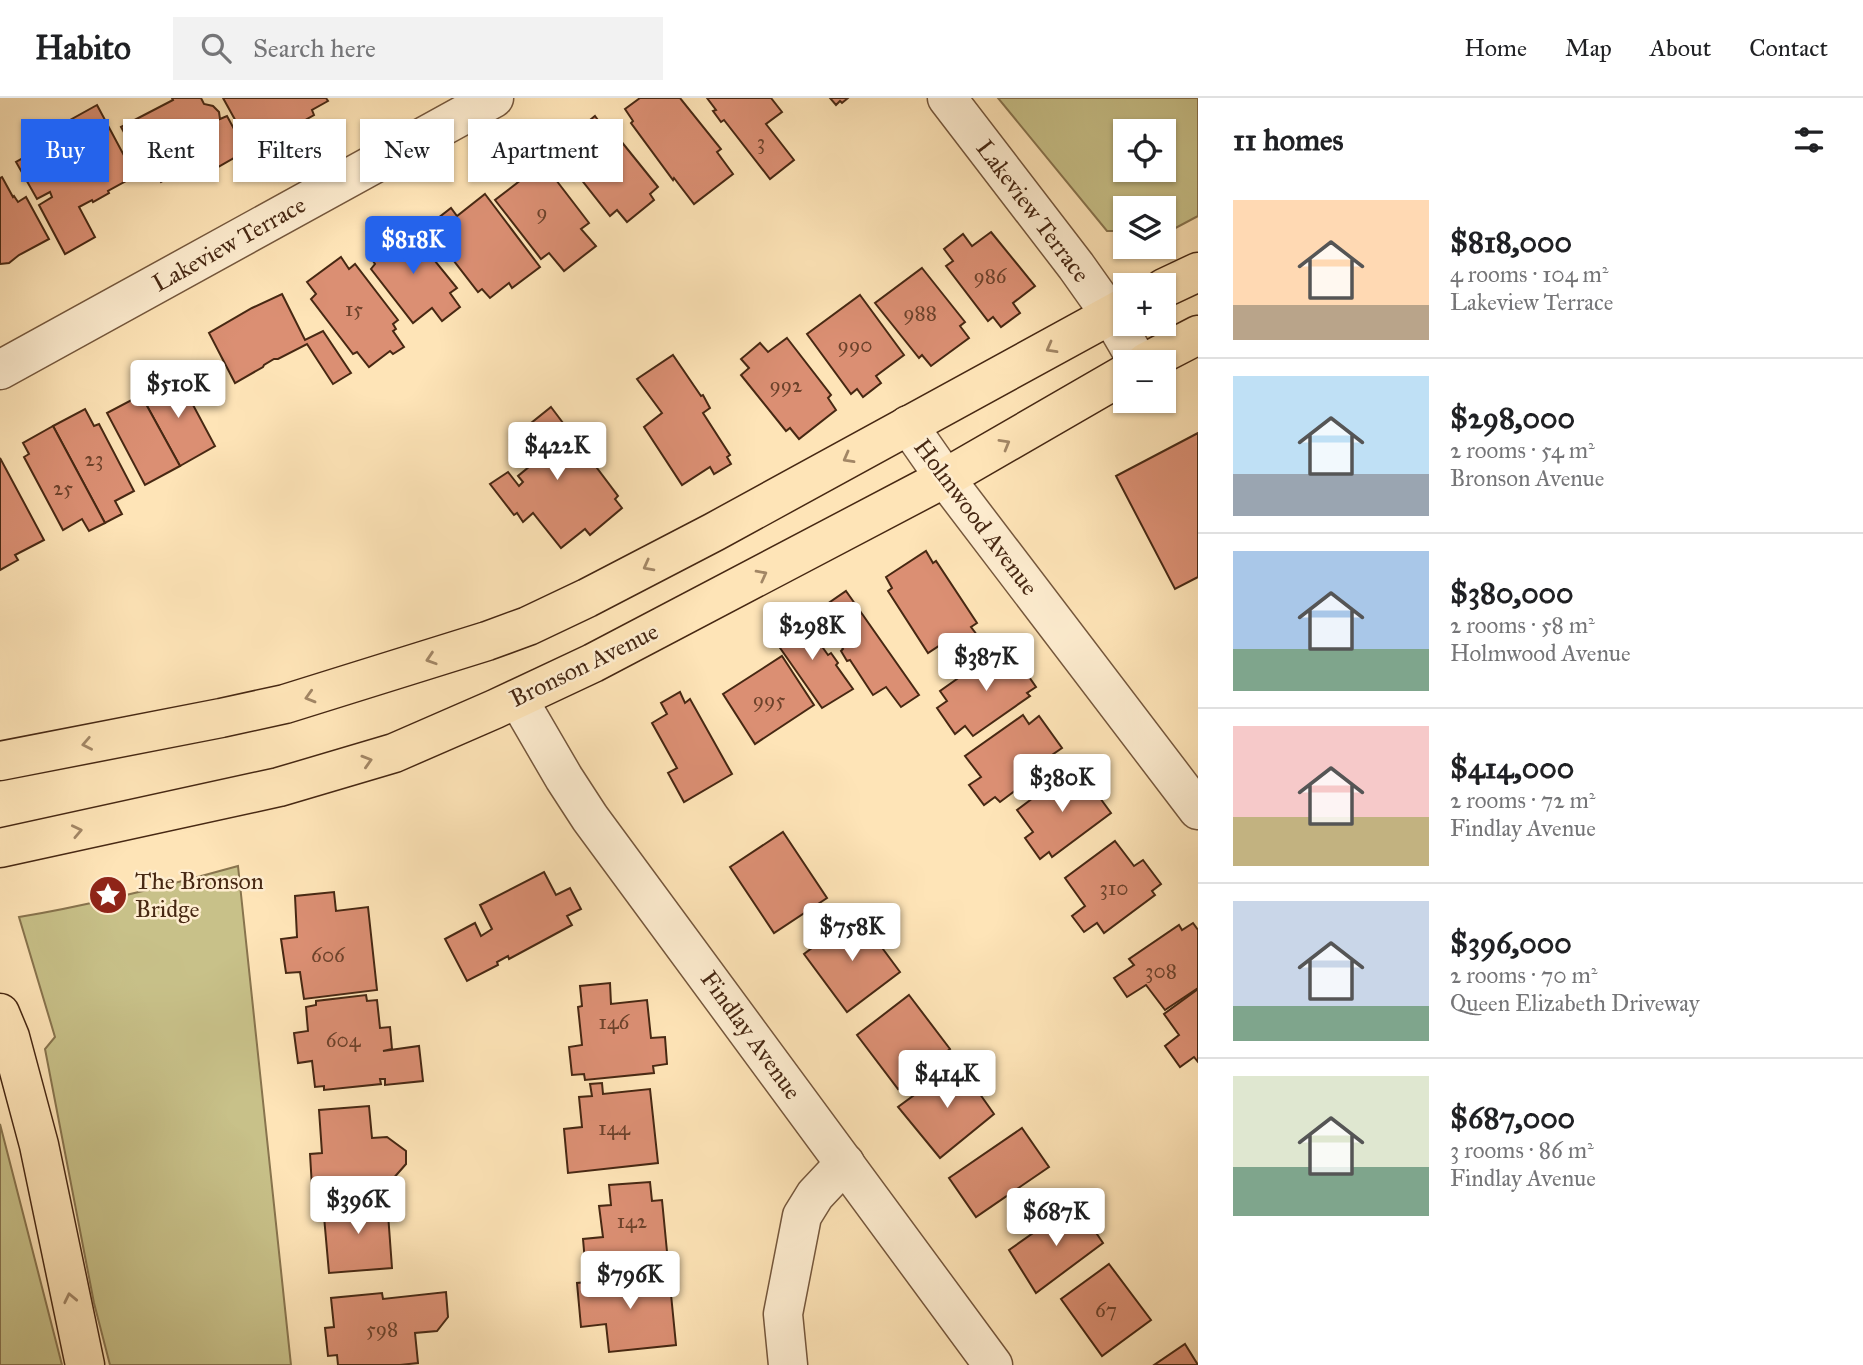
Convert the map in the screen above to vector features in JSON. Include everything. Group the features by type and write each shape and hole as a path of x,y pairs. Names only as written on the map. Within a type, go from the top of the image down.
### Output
{"main road":[{"path":"1176,282 1198,272"},
{"path":"0,761 285,704 518,630 587,598 714,532 1113,314"},
{"path":"1169,350 1198,335"},
{"name":"Bronson Avenue","path":"5,847 279,787 394,753 593,663 945,478 1113,381"},
{"path":"0,1013 10,1037 39,1145 85,1365"}],"street":[{"name":"Lakeview Terrace","path":"0,370 494,98"},
{"name":"Lakeview Terrace","path":"947,98 1076,266 1113,306"},
{"name":"Holmwood Avenue","path":"908,425 945,478 1198,810"},
{"name":"Findlay Avenue","path":"517,699 590,818 993,1365"},
{"path":"788,1365 783,1314 802,1216 815,1195 845,1163"}],"shaded area":[{"path":"998,98 1198,98 1198,216 1176,228 1176,196 1113,196 1113,231 1107,231"},
{"path":"238,866 291,1365 110,1365 94,1303 45,1049 55,1037 19,917 74,907"},
{"path":"0,1124 62,1365 0,1365"}],"building":[{"path":"172,98 201,98 204,104 213,106 219,112 220,119 227,116 233,127 233,158 219,166 219,119 136,119 173,100"},
{"path":"223,98 326,98 328,101 312,110 314,115 307,119 235,119"},
{"path":"640,98 680,98 721,149 717,152 733,174 694,204 631,123 633,121 625,109"},
{"path":"707,98 771,98 782,112 766,124 794,160 770,179 724,120 721,122"},
{"path":"830,98 848,98 836,105"},
{"path":"97,105 104,119 72,119"},
{"path":"109,127 123,154 124,182 93,202 92,200 79,207 95,237 65,254 39,205 52,197 50,192 37,199 27,182 109,182"},
{"path":"623,144 658,187 650,194 654,200 627,222 617,210 610,216 583,182 623,182"},
{"path":"2,177 18,202 26,197 49,239 9,263 0,264 0,178"},
{"path":"518,182 558,182 589,223 581,229 596,246 564,271 549,253 541,259 495,200"},
{"path":"485,194 540,267 512,288 509,283 490,298 482,289 478,292 433,234 439,230 433,222 451,208 457,216"},
{"path":"400,225 409,237 413,234 457,288 450,293 460,307 442,321 432,308 413,323 371,269 375,264 367,252"},
{"path":"991,232 1035,286 1013,303 1020,313 1001,327 993,317 988,321 946,266 953,261 944,249 963,234 972,246"},
{"path":"341,257 349,269 355,264 398,320 393,324 396,329 393,331 404,347 393,354 390,351 369,367 357,352 353,354 311,299 316,294 307,282"},
{"path":"922,268 965,322 960,326 969,338 931,366 922,355 919,358 875,303"},
{"path":"282,294 305,340 323,331 351,373 333,384 307,344 274,359 235,383 209,333"},
{"path":"860,295 904,355 876,376 881,383 863,397 857,389 851,394 807,334"},
{"path":"787,338 831,395 828,398 836,410 799,439 790,428 786,431 741,375 749,368 741,359 760,343 768,352"},
{"path":"673,355 710,408 703,413 730,455 727,457 731,464 714,474 710,467 682,485 644,427 662,413 637,379"},
{"path":"177,375 215,446 180,466 141,395"},
{"path":"141,395 180,466 145,485 107,413"},
{"path":"551,407 618,496 615,499 622,508 590,535 585,529 561,548 533,513 523,522 517,513 514,515 490,484 508,472 519,486 523,482 518,476 530,466 510,440"},
{"path":"85,409 94,426 99,424 134,491 115,501 122,514 105,523 53,426"},
{"path":"53,426 105,523 89,531 82,519 63,530 24,457 29,454 23,443"},
{"path":"1198,433 1198,577 1175,589 1116,476"},
{"path":"0,458 44,540 15,555 18,560 0,570"},
{"path":"926,551 933,563 936,561 977,623 971,627 977,635 954,649 948,640 928,653 888,591 892,588 886,577"},
{"path":"846,591 919,695 901,707 886,687 873,695 850,660 847,661 841,651 843,649 817,611"},
{"path":"797,616 828,655 831,653 853,689 822,708 771,635"},
{"path":"1009,648 1036,687 1027,693 1030,696 973,736 965,726 955,734 937,708 947,701 940,691 998,650 1000,654"},
{"path":"782,656 814,705 755,744 723,694"},
{"path":"680,692 685,703 690,699 732,774 684,802 668,773 677,768 652,723 667,714 661,703"},
{"path":"1023,715 1029,724 1039,716 1062,748 1052,755 1056,760 1000,802 995,797 984,805 969,785 981,777 965,756"},
{"path":"1078,768 1111,813 1052,857 1049,852 1040,859 1025,838 1033,832 1017,810 1065,774 1067,777"},
{"path":"783,832 827,898 774,933 730,867"},
{"path":"1115,841 1134,866 1143,860 1161,884 1152,891 1155,895 1104,933 1097,923 1084,932 1072,916 1085,906 1065,878"},
{"path":"544,872 556,895 570,888 581,909 567,916 572,925 509,959 508,956 497,962 498,965 467,981 445,939 475,923 481,936 492,929 480,905"},
{"path":"334,892 336,911 368,907 377,990 304,999 300,972 286,973 281,939 297,937 295,896"},
{"path":"857,914 900,972 847,1012 804,954"},
{"path":"1193,923 1198,930 1198,988 1165,1010 1146,985 1127,997 1114,978 1134,965 1129,959 1179,925 1182,930"},
{"path":"610,983 611,1004 647,1000 651,1038 665,1037 667,1064 653,1066 654,1073 585,1080 584,1074 572,1075 569,1047 582,1045 578,1007 582,1006 580,986"},
{"path":"1198,989 1198,1062 1194,1057 1180,1067 1165,1046 1179,1035 1164,1014"},
{"path":"366,995 367,1001 377,1000 380,1028 390,1027 392,1049 383,1051 419,1046 423,1081 385,1085 385,1079 380,1079 381,1084 324,1090 324,1086 315,1087 312,1061 298,1063 294,1033 308,1031 306,1007 316,1005 316,1001"},
{"path":"909,995 950,1049 898,1089 857,1035"},
{"path":"958,1063 994,1114 940,1158 898,1107"},
{"path":"602,1083 603,1094 650,1089 658,1163 568,1173 564,1129 582,1127 579,1097 592,1096 590,1084"},
{"path":"369,1106 372,1138 387,1137 406,1151 406,1164 392,1180 312,1187 310,1154 322,1153 319,1110"},
{"path":"1022,1128 1049,1167 976,1217 949,1178"},
{"path":"650,1182 652,1201 662,1200 668,1262 605,1268 604,1260 585,1262 583,1239 603,1237 599,1206 611,1205 609,1185"},
{"path":"387,1200 392,1268 329,1273 323,1205"},
{"path":"1076,1203 1103,1243 1036,1293 1009,1250"},
{"path":"1109,1264 1151,1320 1102,1356 1061,1299"},
{"path":"669,1274 676,1345 609,1352 606,1324 581,1327 577,1283"},
{"path":"446,1292 448,1317 437,1331 415,1333 418,1363 338,1365 337,1355 328,1356 325,1328 334,1327 331,1298 382,1293 383,1299"},
{"path":"1185,1344 1198,1365 1154,1365"}],"place":[{"name":"The Bronson Bridge","path":"108,895"}]}
